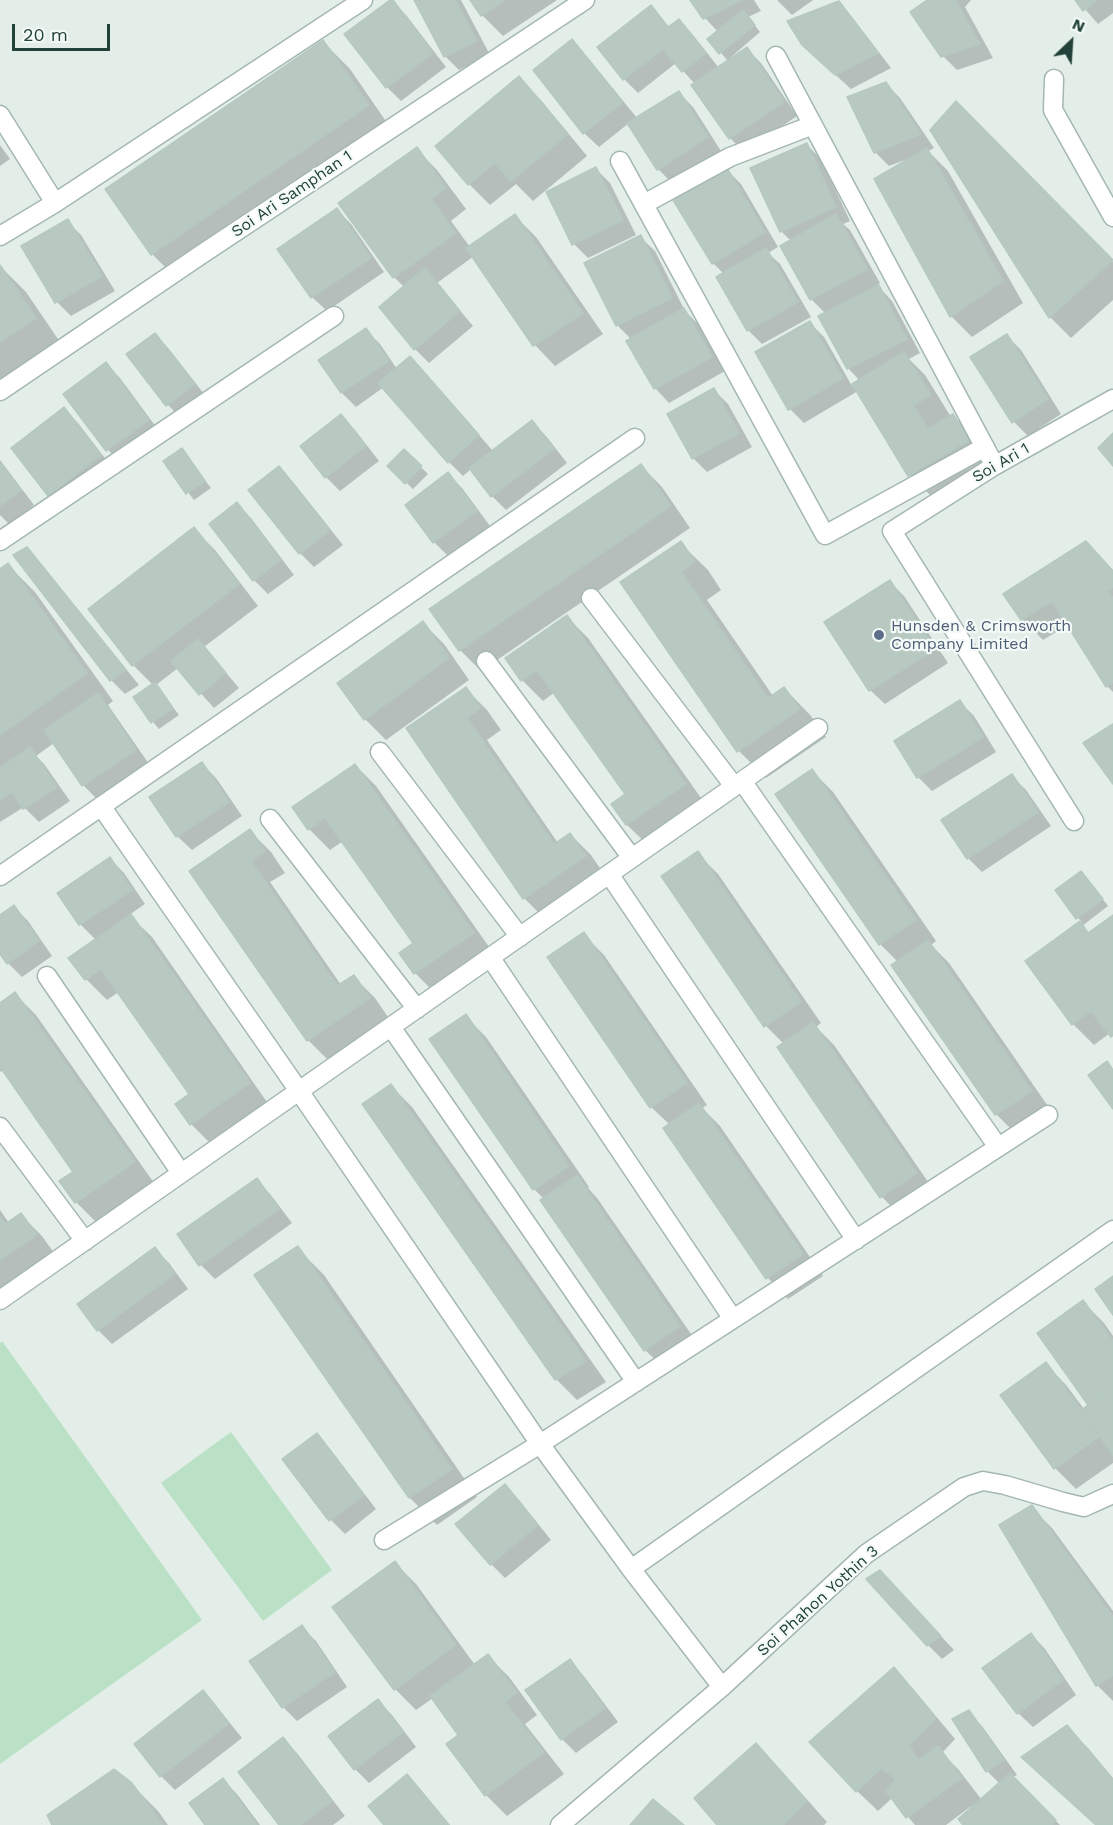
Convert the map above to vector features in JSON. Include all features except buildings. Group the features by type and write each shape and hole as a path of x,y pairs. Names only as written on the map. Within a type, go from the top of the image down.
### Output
{"street":[{"path":"0,236 55,203 363,0"},
{"name":"Soi Ari Samphan 1","path":"0,391 585,0"},
{"path":"776,56 994,466"},
{"path":"1054,79 1053,110 1113,217"},
{"path":"0,115 55,203"},
{"path":"644,204 730,157 813,125"},
{"path":"620,161 825,535 985,447"},
{"path":"0,541 334,316"},
{"name":"Soi Ari 1","path":"1074,821 892,531 994,466 1113,399"},
{"path":"0,876 634,438"},
{"path":"940,472 954,491"},
{"path":"591,598 738,784 998,1147"},
{"path":"486,661 632,858"},
{"path":"0,1300 818,728"},
{"path":"380,752 520,937"},
{"path":"101,806 540,1444 631,1569 722,1687"},
{"path":"270,819 417,1009"},
{"path":"609,874 855,1240"},
{"path":"490,957 733,1319"},
{"path":"46,976 180,1173"},
{"path":"391,1027 636,1382"},
{"path":"384,1540 540,1444 1048,1115"},
{"path":"0,1127 85,1241"},
{"path":"631,1569 1113,1230"},
{"name":"Soi Phahon Yothin 3","path":"560,1825 722,1687 866,1554 964,1487 983,1481 1084,1506 1113,1494"}],"green space":[{"path":"2,1341 202,1620 0,1764 0,1343"},
{"path":"231,1432 332,1570 263,1621 161,1483"}],"place":[{"name":"Hunsden & Crimsworth Company Limited","path":"879,635"}]}
